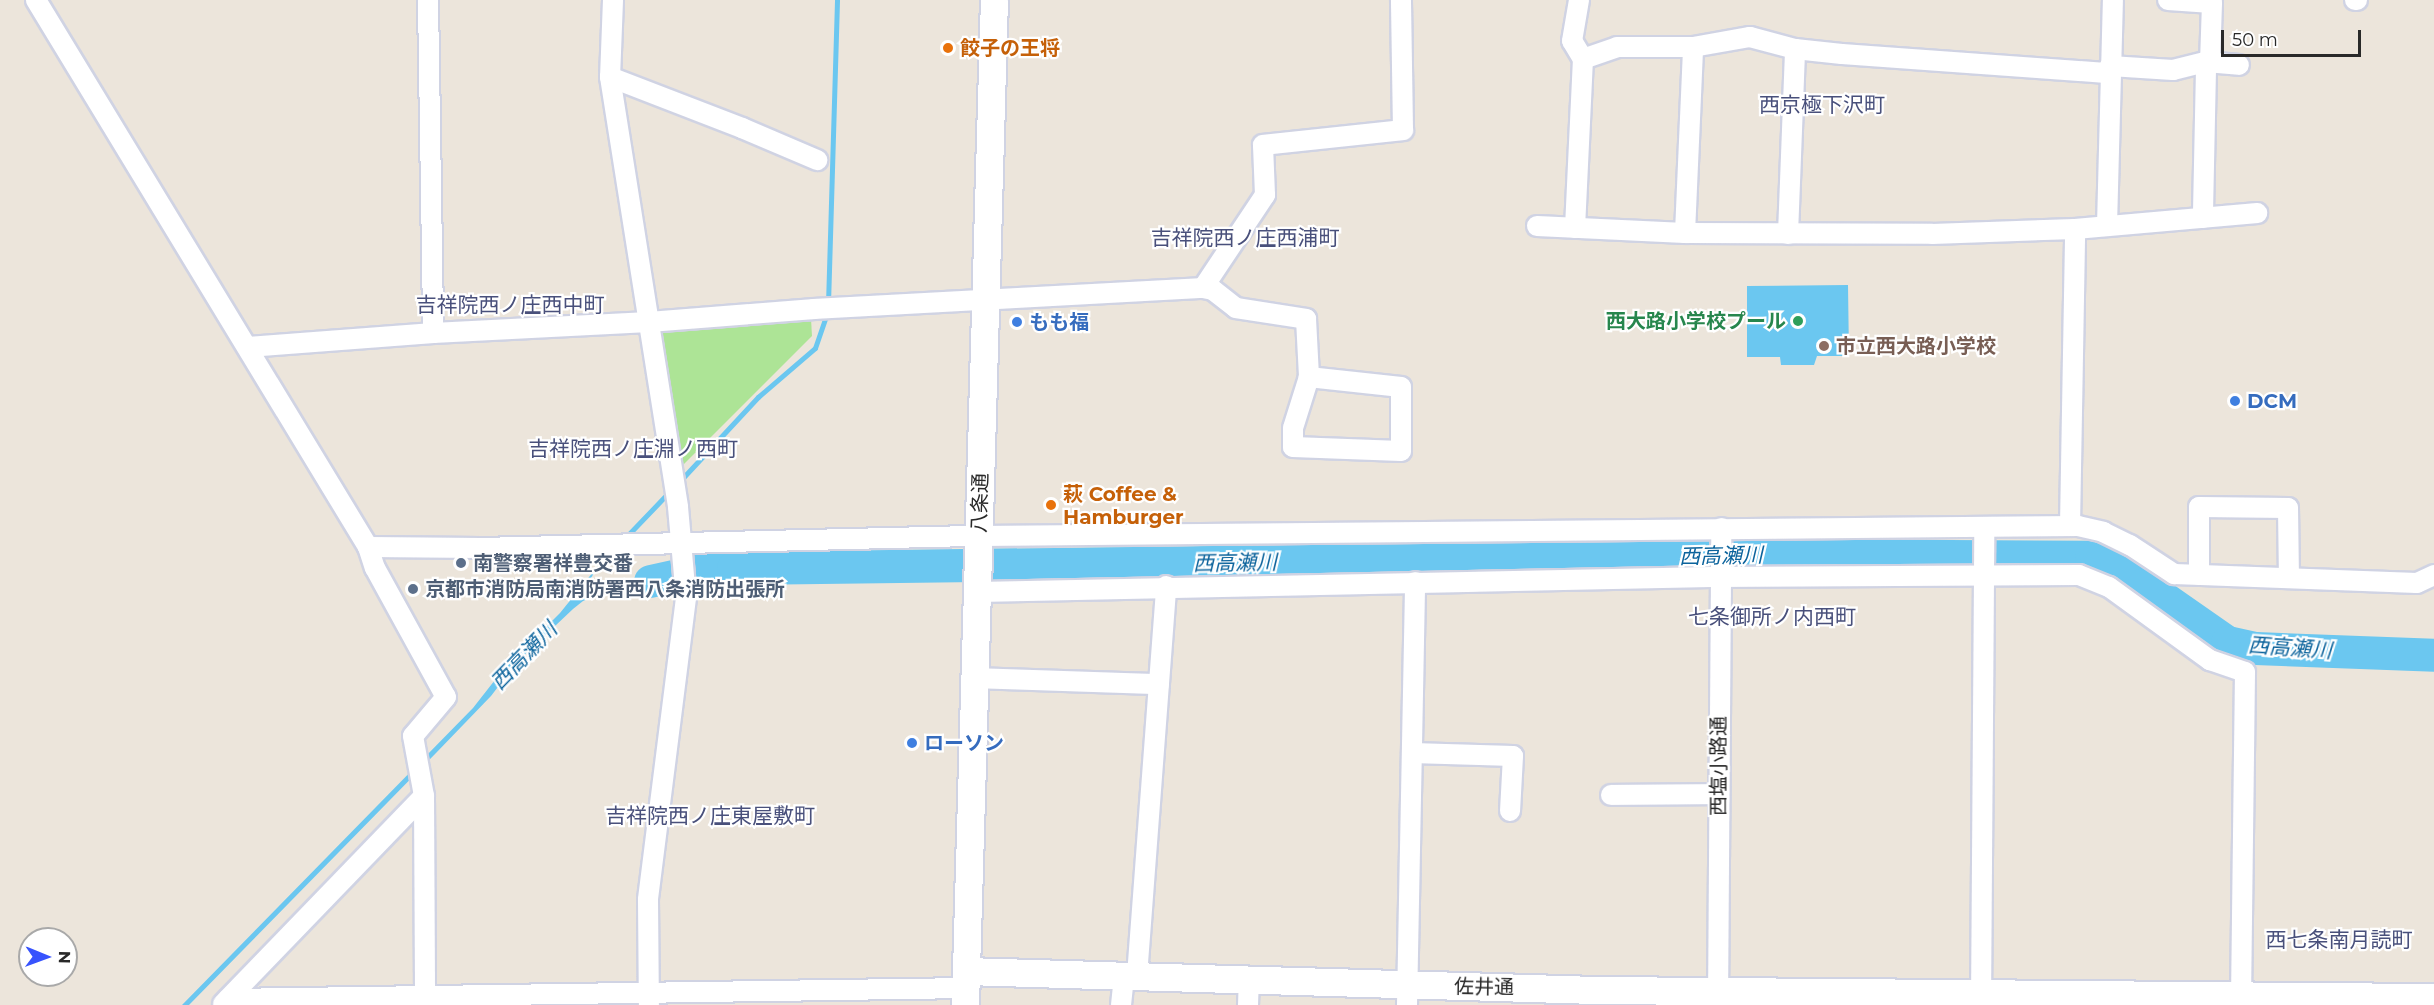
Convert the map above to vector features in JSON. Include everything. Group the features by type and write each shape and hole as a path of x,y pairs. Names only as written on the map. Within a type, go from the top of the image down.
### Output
{"street":[{"path":"36,0 249,346 368,547 375,568 446,697 413,736 424,796 425,1001"},
{"path":"428,0 433,333"},
{"path":"613,0 610,77 678,507 685,591 648,900 649,999"},
{"name":"八条通","path":"966,988 994,0"},
{"path":"1203,288 1265,195 1263,145 1403,130 1401,0"},
{"path":"1575,228 1583,59 1572,41 1579,0"},
{"path":"2107,226 2113,0"},
{"path":"2168,0 2212,3 2210,62 2206,69 2203,218"},
{"path":"1583,59 1617,47 1693,47 1750,37 1795,49 1904,59 2110,70 2173,70 2210,62 2239,65"},
{"path":"1685,233 1693,47"},
{"path":"1788,234 1795,49"},
{"path":"610,77 817,160"},
{"path":"1537,226 1685,233 1932,234 2075,229 2258,213"},
{"path":"2070,526 2075,229"},
{"path":"249,346 433,333 649,322 814,309 1203,288 1213,290 1236,308 1306,320 1310,377 1293,428 1293,447 1401,451 1401,387 1310,377"},
{"path":"2199,575 2199,507 2288,508 2289,579"},
{"path":"368,547 480,548 638,543 682,548 979,536 2070,526 2103,532 2130,545 2174,574 2417,583 2434,575"},
{"path":"1981,999 1984,527"},
{"name":"西塩小路通","path":"1718,998 1721,528"},
{"path":"978,592 1166,586 1721,577 2079,575 2109,587 2210,660 2244,672 2241,1000"},
{"path":"1407,995 1415,582"},
{"path":"1121,1005 1130,976 1159,684 1166,586"},
{"path":"975,678 1159,684"},
{"path":"1412,753 1513,756 1510,811"},
{"path":"1611,795 1719,794"},
{"path":"225,1002 424,796"},
{"name":"佐井通","path":"225,1002 649,999 966,988 1130,976 1249,992 1407,995 2241,1000 2434,997"}],"green space":[{"path":"811,319 812,336 681,467 658,335 666,325"}],"water":[{"name":"西大路小学校プール","path":"1848,285 1849,356 1817,356 1814,365 1781,365 1780,357 1747,357 1747,286"},
{"path":"606,556 610,556 594,573 581,595 677,572 676,577 600,595 583,601 573,609 517,662 491,696 189,1005 182,1005 473,708 502,671 560,613"}],"waterway":[{"path":"828,304 837,0"},
{"path":"679,482 758,397 815,348 827,313"},
{"path":"625,538 670,491"},
{"name":"西高瀬川","path":"650,581 700,570 733,568 1760,555 2091,557 2144,584 2227,642 2255,648 2434,655"}],"place":[{"name":"餃子の王将","path":"948,48"},
{"name":"西大路小学校プール","path":"1798,321"},
{"name":"もも福","path":"1017,322"},
{"name":"市立西大路小学校","path":"1824,346"},
{"name":"DCM","path":"2235,401"},
{"name":"萩 Coffee & Hamburger","path":"1051,505"},
{"name":"南警察署祥豊交番","path":"461,563"},
{"name":"京都市消防局南消防署西八条消防出張所","path":"413,589"},
{"name":"ローソン","path":"912,743"}],"district":[{"name":"西京極下沢町","path":"1822,105"},
{"name":"吉祥院西ノ庄西浦町","path":"1245,238"},
{"name":"吉祥院西ノ庄西中町","path":"510,305"},
{"name":"吉祥院西ノ庄淵ノ西町","path":"633,449"},
{"name":"七条御所ノ内西町","path":"1772,617"},
{"name":"吉祥院西ノ庄東屋敷町","path":"710,816"},
{"name":"西七条南月読町","path":"2339,940"}]}
